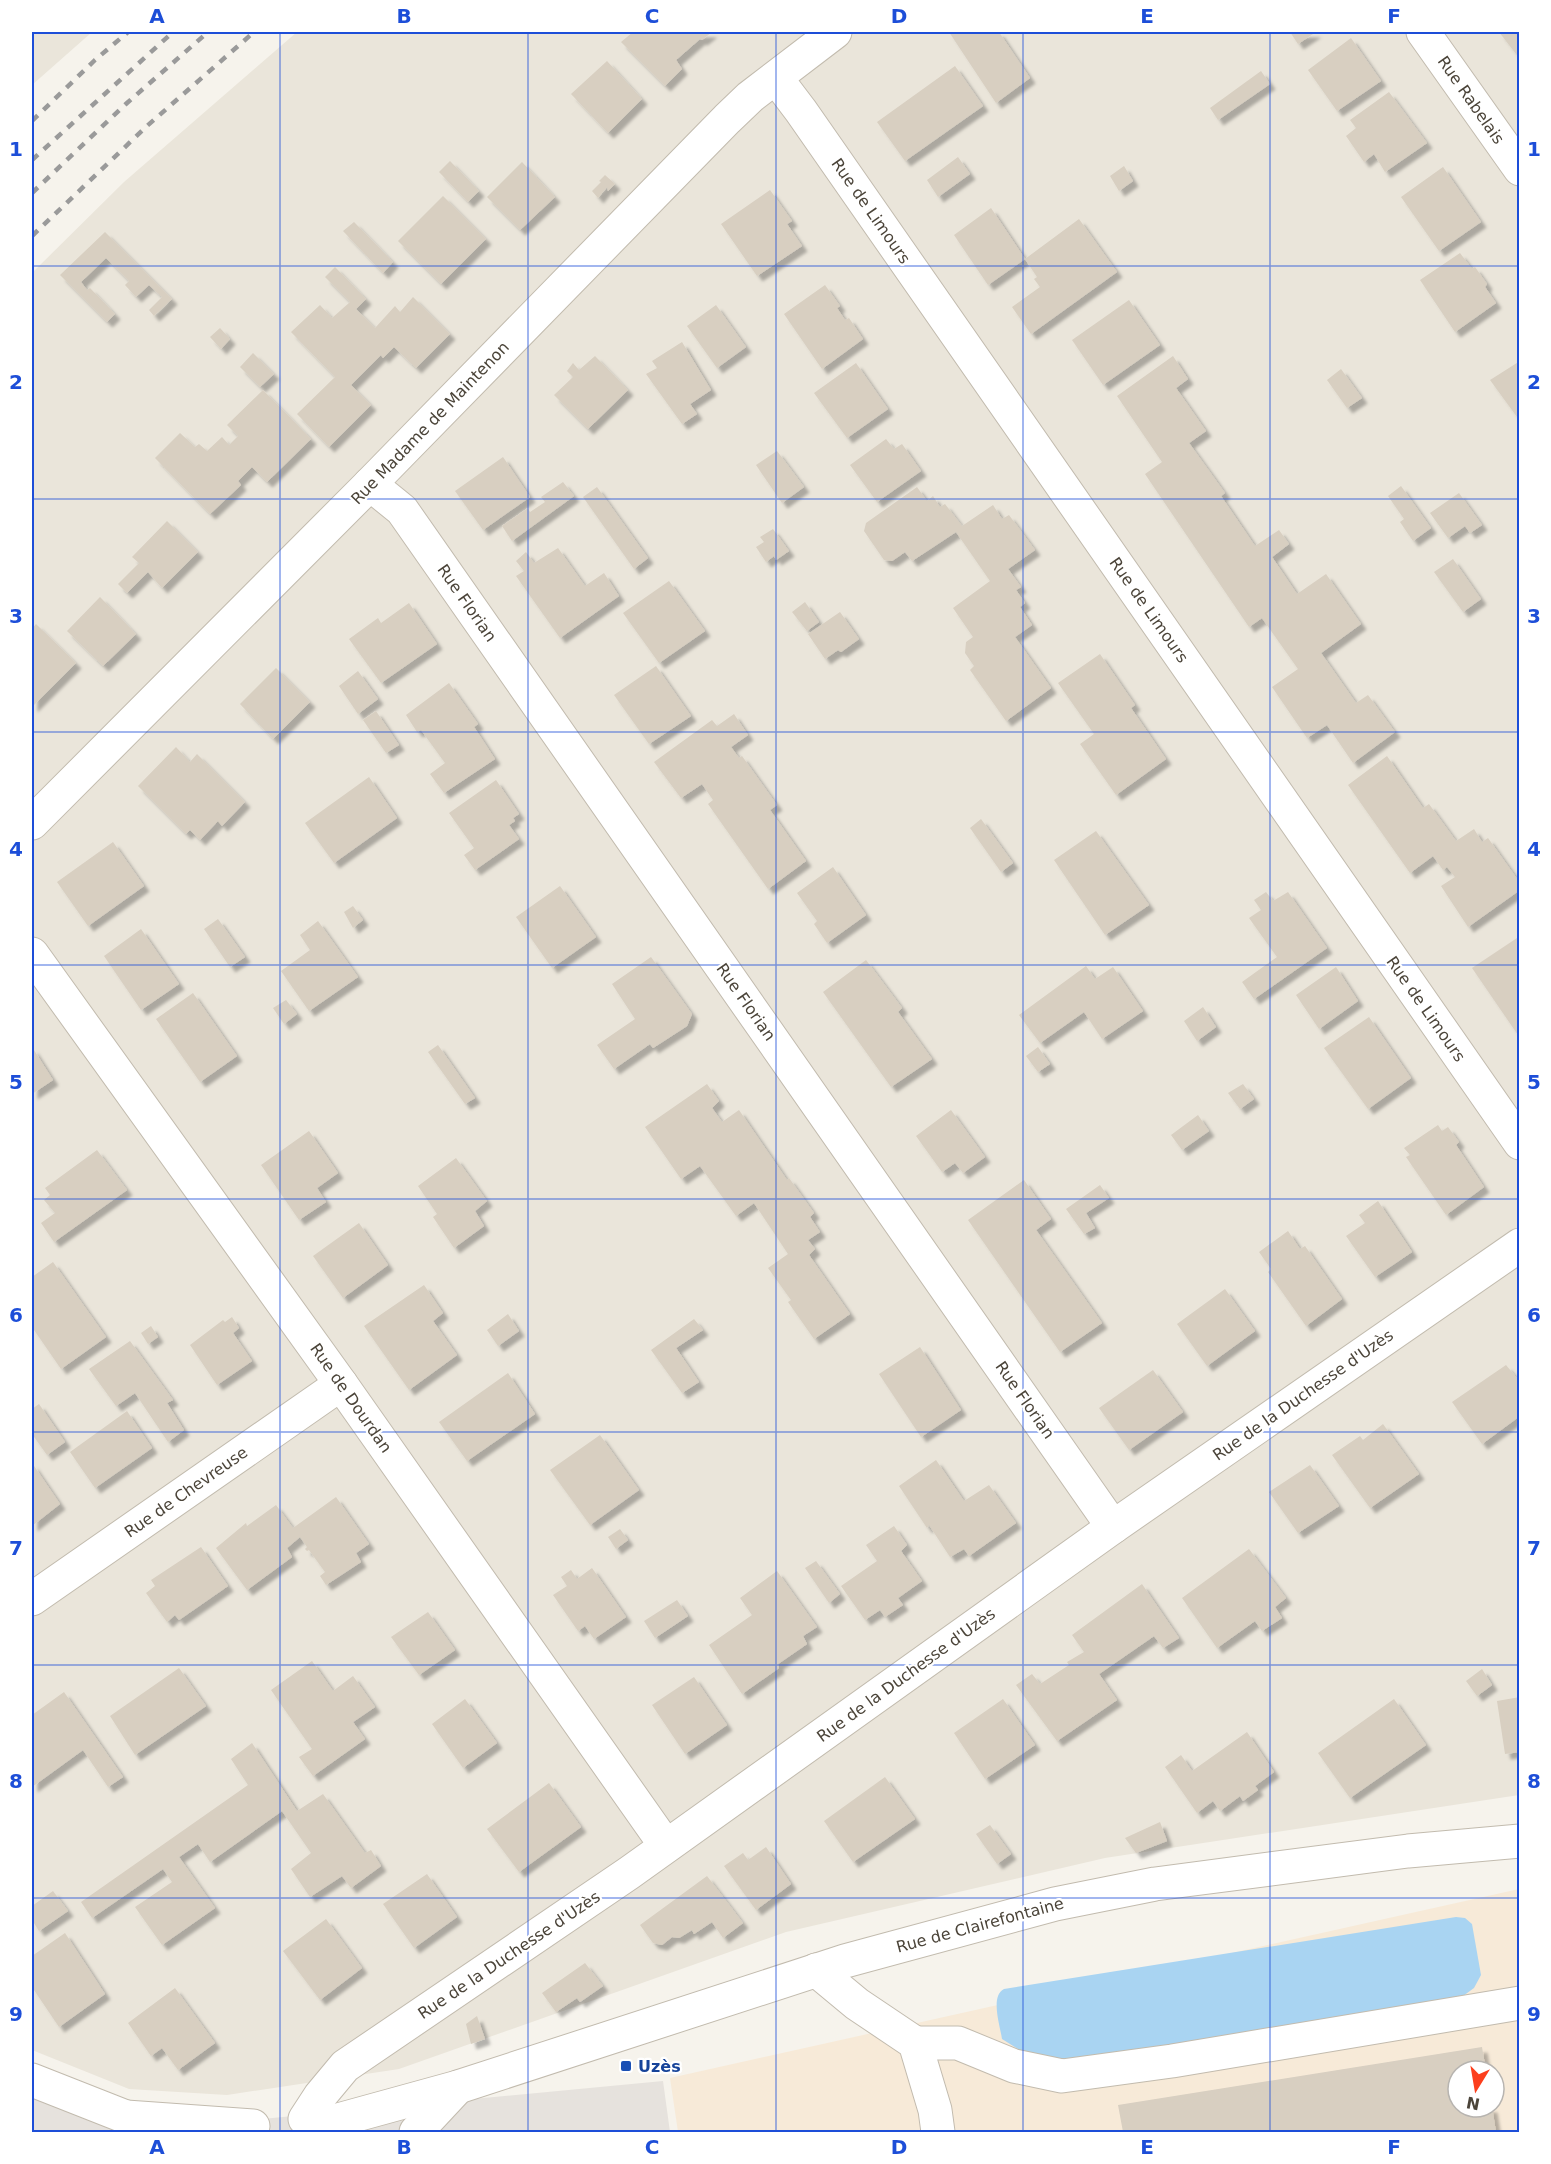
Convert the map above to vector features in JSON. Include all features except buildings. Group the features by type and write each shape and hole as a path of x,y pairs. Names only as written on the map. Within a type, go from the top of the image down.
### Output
{"street":[{"name":"Rue Madame de Maintenon","path":"32,823 370,484 727,119 750,97 835,32"},
{"name":"Rue Rabelais","path":"1423,32 1520,169"},
{"name":"Rue de Limours","path":"776,78 829,150 1520,1143"},
{"name":"Rue Florian","path":"370,484 402,510 1113,1527"},
{"name":"Rue de Dourdan","path":"32,954 341,1384 666,1845"},
{"name":"Rue de la Duchesse d'Uzès","path":"318,2125 320,2096 345,2066 629,1873 1113,1527 1520,1245"},
{"name":"Rue de Chevreuse","path":"32,1599 341,1384"},
{"name":"Rue de Clairefontaine","path":"249,2129 270,2119 287,2116 318,2125 458,2087 816,1970 1055,1904 1155,1884 1408,1851 1520,1841"},
{"path":"816,1970 857,2004 915,2043 958,2043 1014,2066 1062,2076 1172,2061 1520,2003"},
{"path":"915,2043 935,2110 938,2133"},
{"path":"32,2080 135,2125 249,2129"},
{"name":"Rue de Clairefontaine","path":"416,2133 458,2087"}],"shaded area":[{"path":"32,32 92,32 32,85"},
{"path":"297,32 1519,32 1519,1795 1105,1858 786,1932 399,2069 227,2095 129,2089 32,2050 32,273 124,182"},
{"path":"1519,1889 1519,2132 678,2132 670,2078"},
{"path":"663,2081 670,2132 124,2132"},
{"path":"32,2097 124,2132 32,2132"}],"water":[{"path":"1456,1917 1465,1918 1472,1924 1481,1975 1474,1988 1459,1999 1063,2062 1026,2054 1002,2039 997,2004 1000,1993 1004,1989"}],"railway":[{"path":"32,121 95,60 128,32"},
{"path":"32,160 173,32"},
{"path":"32,193 127,103 208,32"},
{"path":"32,236 147,126 254,32"}],"place":[{"name":"Uzès","path":"626,2066"}]}
